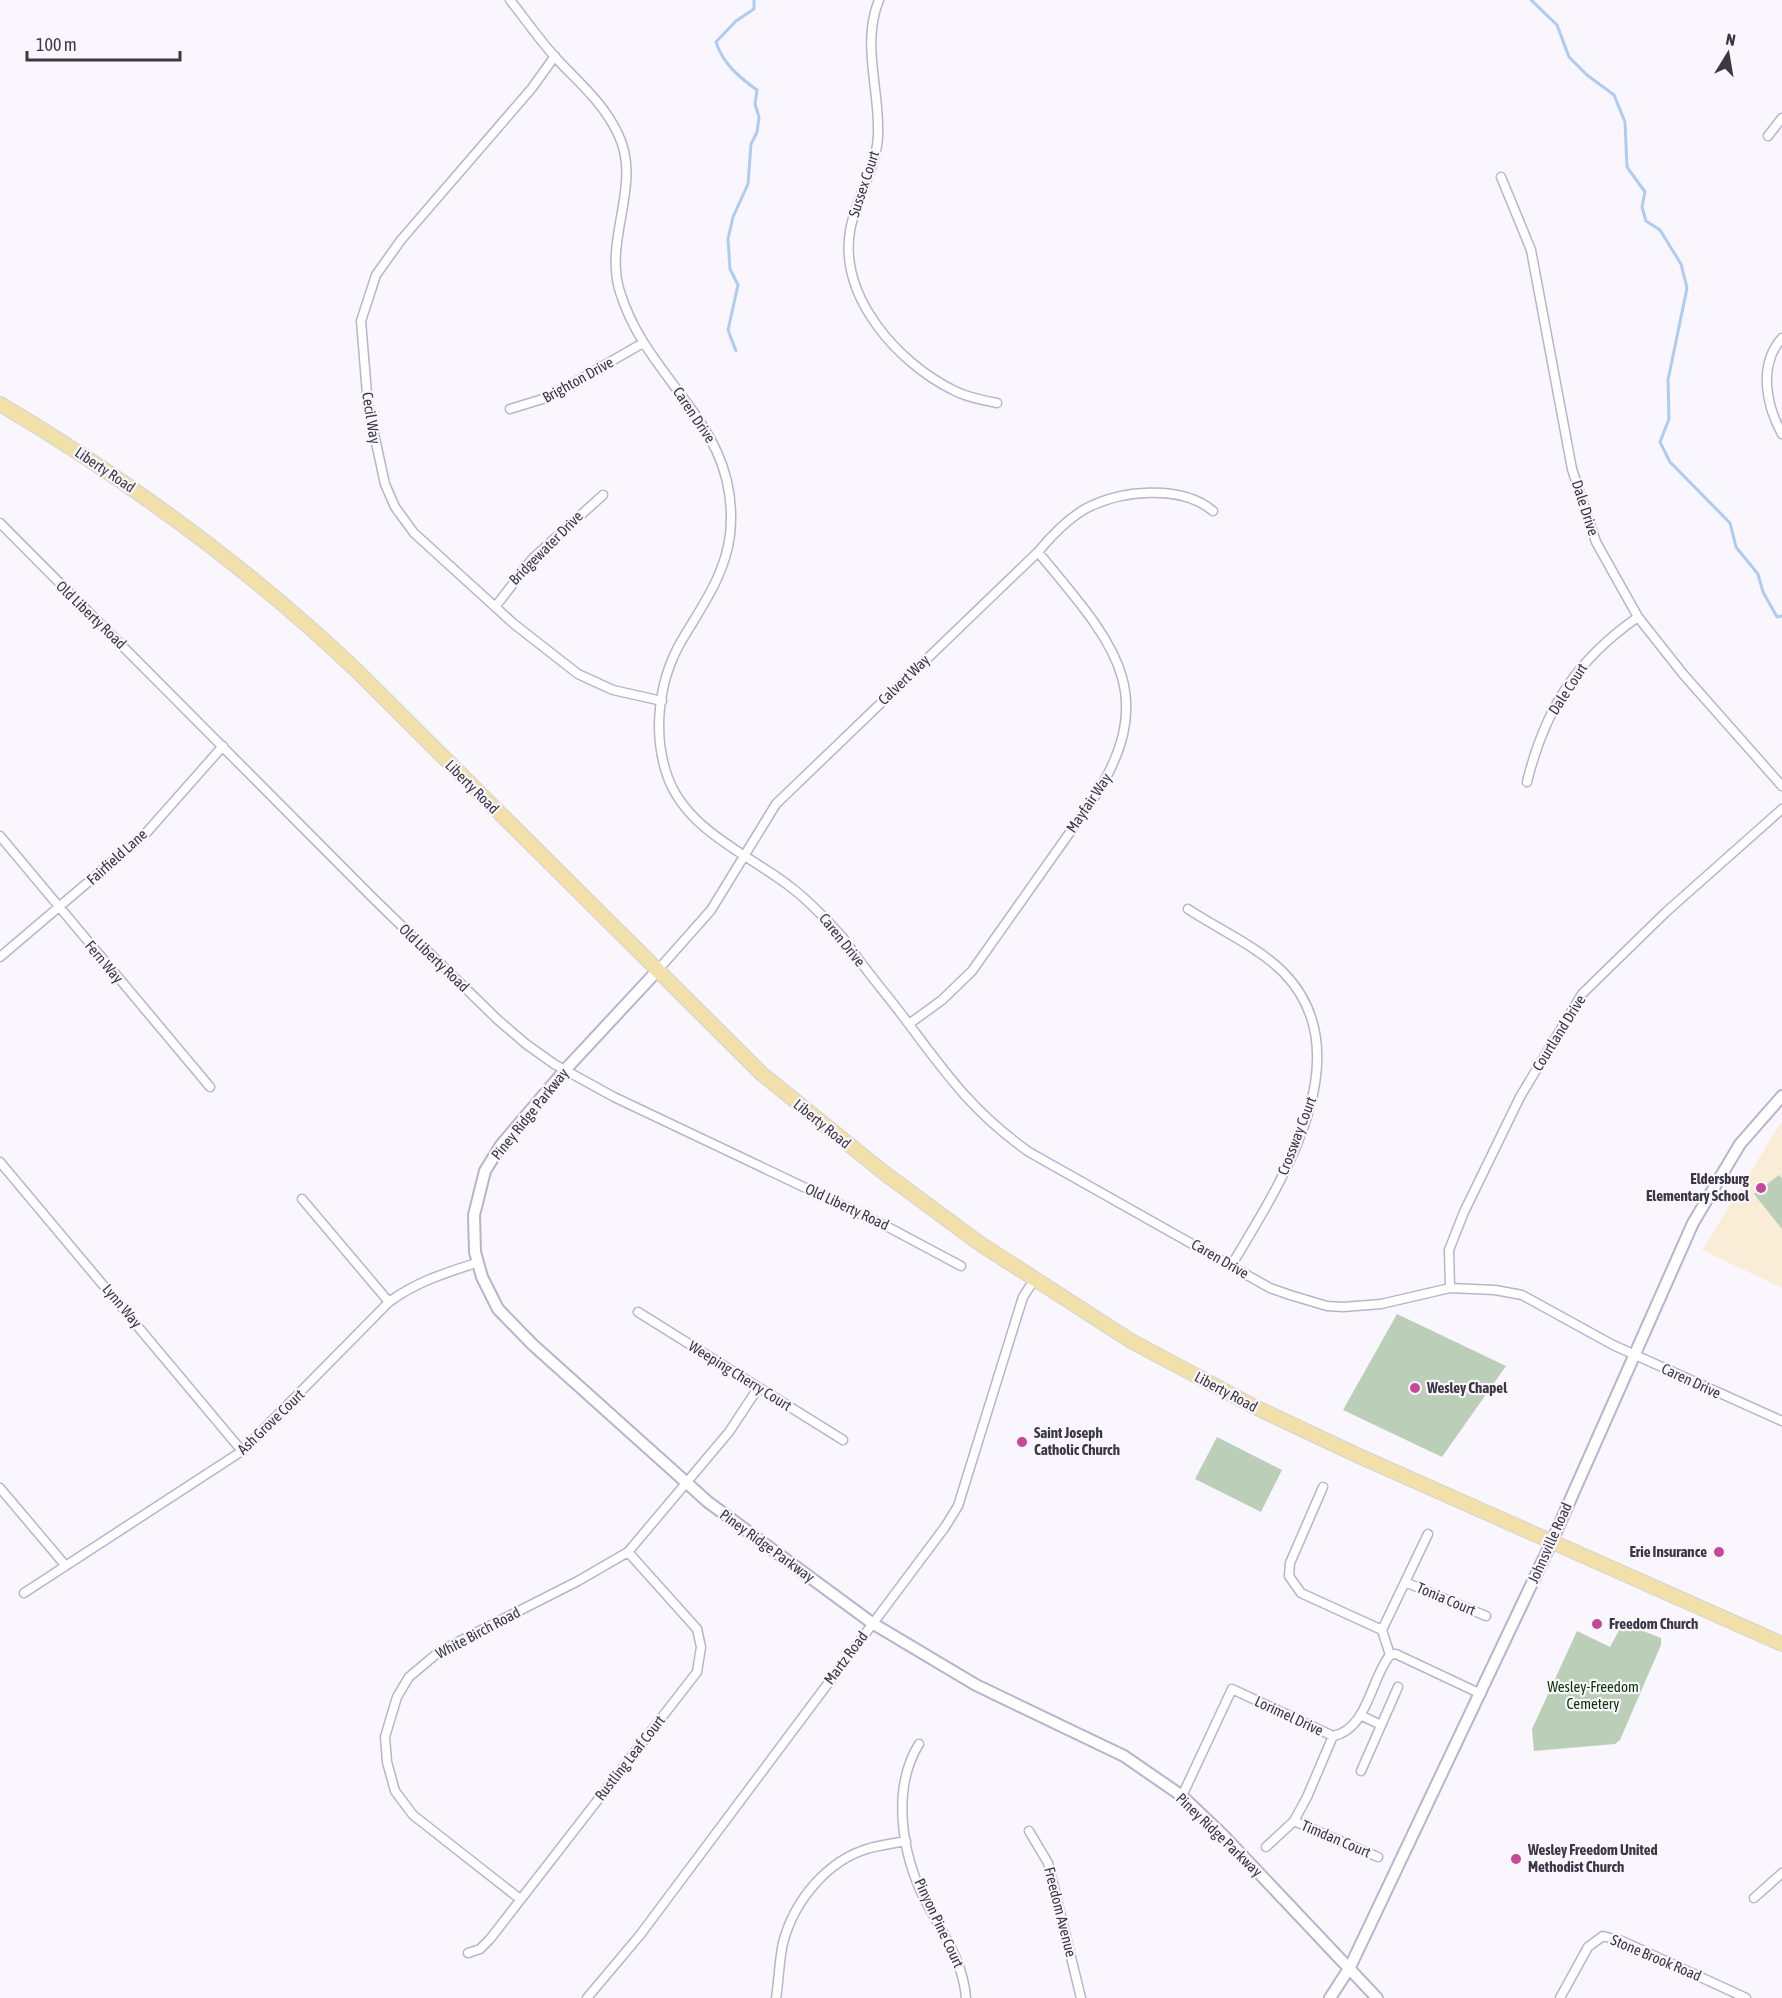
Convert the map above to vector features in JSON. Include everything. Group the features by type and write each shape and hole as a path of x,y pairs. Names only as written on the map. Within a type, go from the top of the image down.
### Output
{"main road":[{"name":"Liberty Road","path":"0,404 90,460 180,523 312,629 762,1074 820,1123 924,1203 1034,1280 1131,1341 1255,1407 1782,1644"}],"street":[{"name":"Caren Drive","path":"510,0 555,56 593,95 607,115 625,150 627,176 615,247 616,275 620,293 643,343 700,418 714,443 726,476 731,514 730,537 720,574 674,655 662,701 659,730 667,775 676,795 708,831 791,887 825,919 909,1024 957,1089 1009,1138 1029,1152 1270,1288 1327,1306 1362,1306 1450,1288 1495,1290 1522,1295 1633,1354 1782,1421"},
{"name":"Sussex Court","path":"879,0 871,40 878,138 855,206 849,234 855,284 864,305 879,327 911,363 954,392 997,403"},
{"name":"Cecil Way","path":"555,56 532,88 401,240 376,275 361,321 368,406 380,464 390,497 414,533 495,607 578,674 621,693 662,701"},
{"path":"1768,136 1782,118"},
{"name":"Dale Drive","path":"1501,177 1531,250 1558,406 1578,491 1596,543 1638,617 1689,682 1782,786"},
{"path":"1782,338 1772,353 1767,388 1769,401 1782,434"},
{"name":"Brighton Drive","path":"510,409 549,397 643,343"},
{"name":"Calvert Way","path":"657,971 711,910 767,815 784,795 1038,552 1053,532 1096,503 1116,497 1168,494 1197,501 1213,511"},
{"name":"Bridgewater Drive","path":"495,607 533,558 603,495"},
{"name":"Old Liberty Road","path":"0,523 498,1020 526,1044 565,1070 614,1097 907,1236 961,1266"},
{"name":"Mayfair Way","path":"909,1024 942,1000 972,971 1098,793 1120,752 1127,703 1126,688 1116,657 1089,614 1038,552"},
{"name":"Dale Court","path":"1527,782 1549,719 1569,682 1601,645 1638,617"},
{"name":"Fairfield Lane","path":"0,957 147,832 223,746"},
{"name":"Courtland Drive","path":"1450,1288 1449,1250 1464,1212 1520,1097 1582,994 1666,912 1782,809"},
{"name":"Fern Way","path":"0,836 210,1087"},
{"name":"Crossway Court","path":"1188,909 1282,971 1302,1001 1317,1044 1318,1068 1315,1088 1296,1147 1272,1197 1232,1266"},
{"name":"Piney Ridge Parkway","path":"657,971 565,1070 501,1145 485,1171 474,1215 476,1263 489,1294 511,1324 686,1483 872,1623 976,1685 1124,1756 1182,1796 1222,1834 1377,1998"},
{"name":"Johnsville Road","path":"1330,1998 1350,1967 1481,1694 1552,1541 1633,1354 1706,1198 1740,1144 1782,1096"},
{"name":"Lynn Way","path":"0,1162 243,1451"},
{"path":"302,1199 389,1302"},
{"name":"Ash Grove Court","path":"24,1593 243,1451 389,1302 431,1277 476,1263"},
{"name":"Martz Road","path":"587,1998 640,1935 945,1527 958,1506 1023,1297 1034,1280"},
{"name":"Weeping Cherry Court","path":"638,1312 843,1440"},
{"name":"White Birch Road","path":"520,1899 412,1815 395,1791 387,1762 385,1737 390,1714 409,1677 440,1651 578,1581 628,1552 729,1432 758,1388"},
{"path":"1323,1487 1290,1563 1289,1576 1301,1593 1382,1630 1390,1655 1396,1654 1481,1694"},
{"path":"0,1488 65,1565"},
{"name":"Tonia Court","path":"1382,1630 1428,1534"},
{"name":"Rustling Leaf Court","path":"468,1953 480,1949 490,1939 697,1672 701,1647 697,1629 628,1552"},
{"name":"Tonia Court","path":"1405,1582 1486,1616"},
{"name":"Lorimel Drive","path":"1182,1796 1232,1689 1333,1736 1344,1734 1360,1715 1390,1655"},
{"path":"1361,1772 1398,1688"},
{"path":"1360,1715 1382,1725"},
{"name":"Timdan Court","path":"1266,1846 1294,1821 1307,1797 1333,1736"},
{"name":"Pinyon Pine Court","path":"919,1744 910,1759 903,1789 906,1841 924,1897 961,1968 966,1998"},
{"name":"Timdan Court","path":"1294,1821 1378,1857"},
{"name":"Freedom Avenue","path":"1029,1831 1048,1863 1081,1998"},
{"path":"776,1998 786,1933 797,1908 810,1890 828,1872 851,1856 869,1848 906,1841"},
{"path":"1754,1898 1782,1873"},
{"name":"Stone Brook Road","path":"1560,1998 1588,1947 1603,1936 1622,1941 1746,1998"}],"shaded area":[{"name":"Eldersburg Elementary School","path":"1782,1121 1782,1288 1702,1250"}],"green space":[{"path":"1779,1175 1782,1178 1782,1229 1754,1194"},
{"path":"1397,1314 1506,1366 1442,1457 1343,1410"},
{"path":"1217,1437 1282,1470 1261,1512 1195,1479"},
{"name":"Wesley-Freedom Cemetery","path":"1623,1623 1661,1638 1661,1645 1620,1740 1615,1744 1534,1751 1532,1729 1577,1631 1610,1647"}],"waterway":[{"path":"736,351 728,330 738,285 730,269 728,239 733,217 748,184 751,144 757,132 759,117 755,104 757,90 732,69 716,42 736,21 754,9 754,0"},
{"path":"1531,0 1557,25 1569,57 1587,75 1614,95 1625,122 1627,167 1645,192 1642,207 1646,221 1660,230 1681,264 1687,288 1668,380 1669,419 1660,442 1670,462 1730,523 1736,547 1758,574 1763,592 1777,617 1782,616"}],"place":[{"name":"Eldersburg Elementary School","path":"1761,1188"},
{"name":"Wesley Chapel","path":"1415,1388"},
{"name":"Saint Joseph Catholic Church","path":"1022,1442"},
{"name":"Erie Insurance","path":"1719,1552"},
{"name":"Freedom Church","path":"1597,1624"},
{"name":"Wesley Freedom United Methodist Church","path":"1516,1859"}]}
